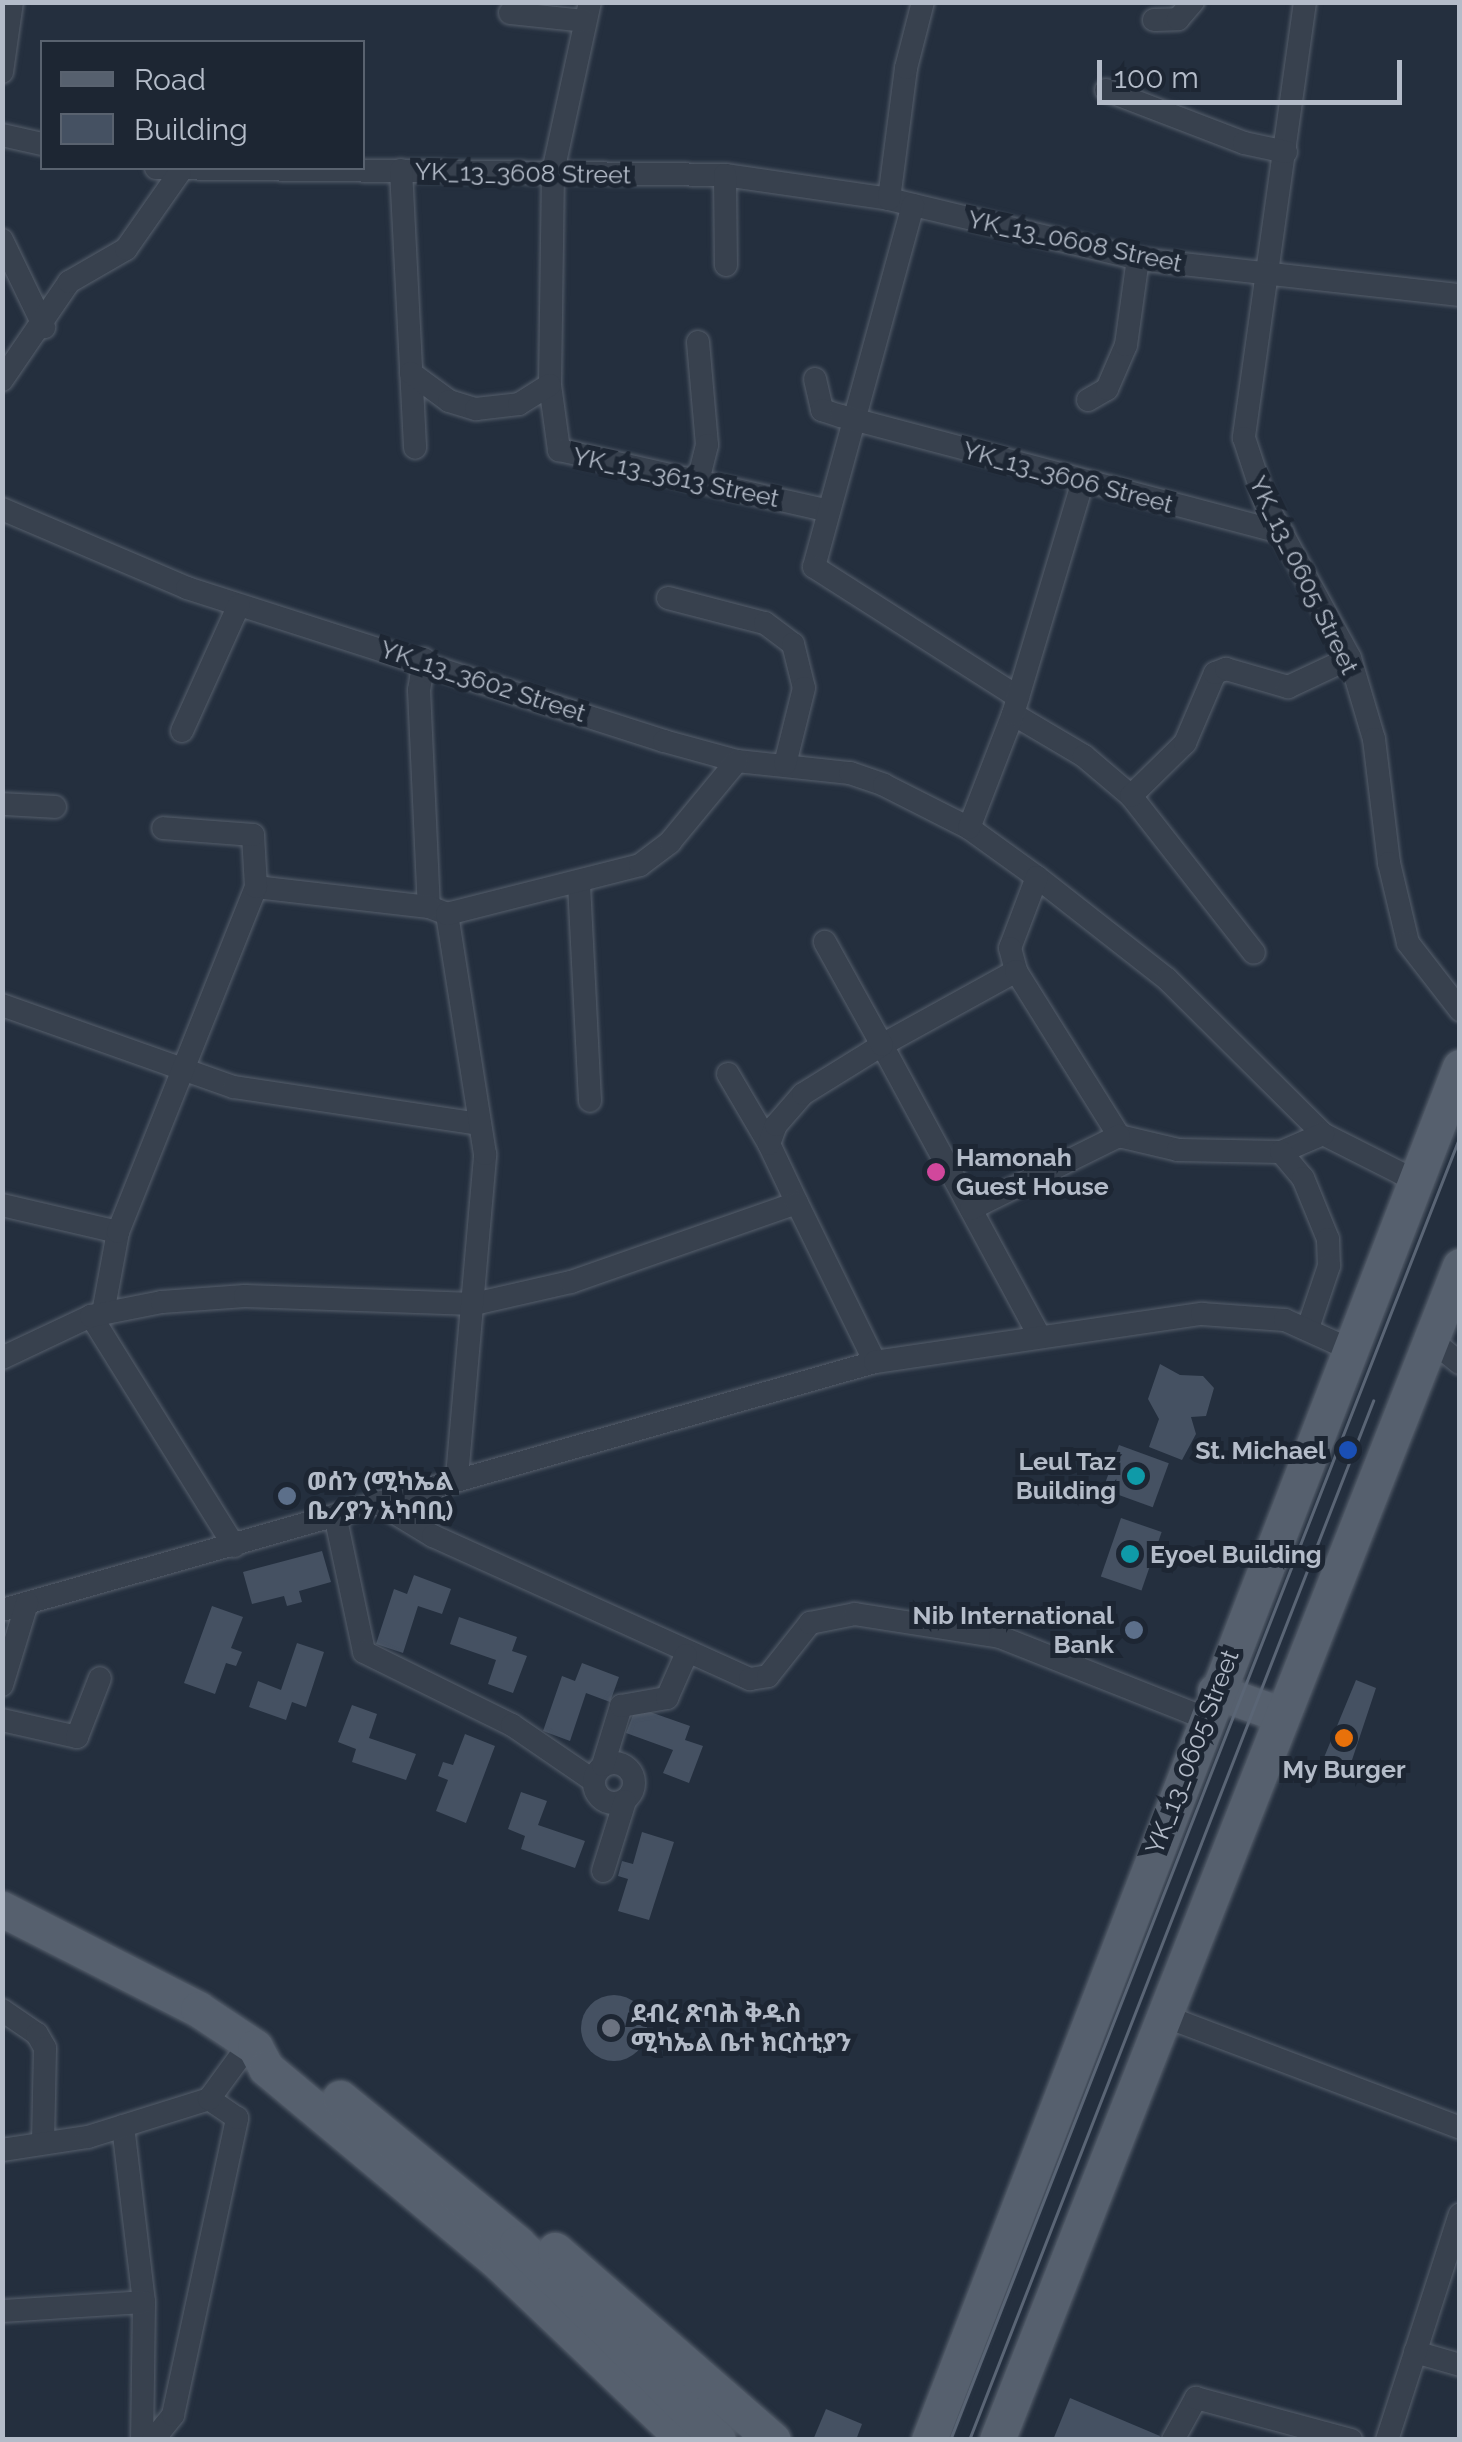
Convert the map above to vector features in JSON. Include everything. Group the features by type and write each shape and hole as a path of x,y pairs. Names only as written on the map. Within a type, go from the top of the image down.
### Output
{"main road":[{"name":"YK_13_0605 Street","path":"929,2440 1412,1179 1460,1068"},
{"path":"997,2440 1167,2018 1280,1714 1460,1266"},
{"path":"1210,1705 1280,1714"},
{"path":"2,1909 38,1922 253,2045 277,2049 718,2440"},
{"path":"474,2224 508,2298 660,2440"},
{"path":"474,2224 547,2243 773,2440"},
{"path":"508,2254 685,2440"}],"street":[{"path":"2,72 12,2"},
{"path":"889,199 906,68 923,2"},
{"path":"1154,20 1178,19 1193,2"},
{"name":"YK_13_0605 Street","path":"1305,2 1286,152 1262,277 1244,438 1250,468 1350,658 1374,739 1400,919 1420,964 1460,1010"},
{"path":"510,13 588,12"},
{"name":"YK_13_3613 Street","path":"588,12 553,171 550,385 556,442 564,455 700,478 825,510"},
{"path":"1106,90 1244,143 1286,152"},
{"path":"2,135 40,144"},
{"name":"YK_13_3608 Street","path":"168,170 553,171 725,176 889,199"},
{"path":"401,170 415,448"},
{"path":"2,380 44,326 69,282 126,249 180,172"},
{"path":"725,176 726,266"},
{"name":"YK_13_0608 Street","path":"889,199 1138,259 1262,277"},
{"path":"913,205 825,510 814,568 1010,721 1084,756 1131,796 1254,952"},
{"path":"2,240 44,326"},
{"path":"1088,400 1107,389 1126,345 1138,259"},
{"path":"1262,277 1460,295"},
{"path":"698,342 706,446 700,478"},
{"path":"411,373 449,401 476,408 519,404 550,385"},
{"name":"YK_13_3606 Street","path":"815,379 822,410 1082,484 1282,534"},
{"path":"970,828 1010,721 1082,484"},
{"name":"YK_13_3602 Street","path":"2,508 239,605 424,659 737,761 850,773 970,828 1167,979 1324,1134 1412,1179"},
{"path":"668,598 765,622 793,644 804,688 785,764"},
{"path":"182,731 239,605"},
{"path":"1131,796 1185,743 1215,673 1226,669 1288,687 1350,658"},
{"path":"424,659 419,704 438,910 486,1154 457,1477"},
{"path":"256,887 438,910 579,884 640,865 670,842 737,761"},
{"path":"2,804 54,807"},
{"path":"163,828 253,834 256,887 118,1232 97,1314 234,1546"},
{"path":"1037,876 1010,948 1016,972 1119,1136"},
{"path":"579,884 590,1102"},
{"path":"825,942 1038,1334"},
{"path":"769,1144 776,1124 804,1094 882,1045 1016,972"},
{"path":"2,1005 185,1066 234,1087 479,1124"},
{"path":"728,1074 769,1144 876,1362"},
{"path":"971,1210 1119,1136 1178,1150 1281,1152 1324,1134"},
{"path":"1281,1152 1304,1178 1328,1238 1328,1266 1308,1328"},
{"path":"2,1358 97,1314 245,1296 474,1304 571,1282 797,1203"},
{"path":"2,1205 118,1232"},
{"path":"2,1610 234,1546 457,1477 876,1362 1038,1334 1202,1314 1286,1320 1347,1348"},
{"path":"1430,1339 1460,1363"},
{"path":"377,1502 433,1536 686,1655 762,1681 810,1623 855,1614 1000,1638 1210,1705"},
{"path":"335,1515 364,1652 512,1725 598,1773"},
{"path":"2,1685 27,1603"},
{"path":"625,1800 600,1798 598,1773 621,1706 667,1698 686,1655"},
{"path":"2,1720 77,1737 100,1678"},
{"path":"598,1773 621,1763 634,1776 603,1870"},
{"path":"2,2010 38,2034 45,2048 43,2143"},
{"path":"1167,2018 1460,2128"},
{"path":"2,2150 124,2126 209,2100 253,2045"},
{"path":"153,2440 173,2414 236,2118 209,2100"},
{"path":"124,2126 144,2302 142,2440"},
{"path":"1387,2440 1460,2214"},
{"path":"2,2311 144,2302"},
{"path":"1415,2352 1460,2365"},
{"path":"1174,2440 1196,2398 1352,2440"}],"building":[{"path":"1160,1364 1180,1375 1203,1376 1214,1388 1206,1416 1191,1417 1196,1434 1182,1460 1149,1447 1159,1419 1148,1399"},
{"name":"Leul Taz Building","path":"1119,1445 1169,1463 1153,1507 1103,1489"},
{"name":"Eyoel Building","path":"1121,1518 1162,1532 1141,1591 1101,1577"},
{"path":"322,1551 331,1582 299,1591 302,1602 287,1606 284,1596 252,1604 243,1572"},
{"path":"414,1575 451,1589 442,1614 418,1606 403,1653 376,1644 394,1589 407,1594"},
{"path":"212,1606 243,1617 231,1648 242,1652 236,1666 226,1663 215,1694 184,1683"},
{"path":"459,1617 517,1637 512,1651 527,1656 513,1693 488,1684 496,1660 450,1644"},
{"path":"297,1643 324,1652 306,1707 292,1702 286,1720 249,1707 258,1681 281,1690"},
{"path":"582,1663 619,1677 610,1702 586,1693 570,1741 543,1731 562,1676 575,1681"},
{"path":"1356,1680 1376,1688 1351,1763 1318,1772"},
{"path":"352,1705 377,1714 369,1738 416,1754 406,1780 352,1762 356,1749 338,1742"},
{"path":"636,1707 690,1726 685,1740 703,1746 689,1783 663,1773 673,1750 626,1733"},
{"path":"465,1734 495,1746 466,1823 436,1811 448,1780 438,1776 443,1762 453,1765"},
{"path":"521,1792 547,1801 538,1825 585,1841 575,1868 521,1849 525,1836 508,1829"},
{"path":"642,1832 674,1842 649,1920 618,1911 628,1879 618,1876 622,1861 633,1864"},
{"path":"614,1995 637,2005 647,2028 637,2051 614,2061 591,2051 581,2028 591,2005"},
{"path":"1070,2398 1160,2436 1158,2440 1053,2440"},
{"path":"826,2409 862,2424 856,2440 813,2440"}],"tram line":[{"path":"950,2440 1460,1136"},
{"path":"969,2440 1373,1401"}],"place":[{"name":"Hamonah Guest House","path":"936,1172"},
{"name":"St. Michael","path":"1348,1450"},
{"name":"Leul Taz Building","path":"1136,1476"},
{"name":"ወሰን (ሚካኤል ቤ/ያን አካባቢ)","path":"287,1496"},
{"name":"Eyoel Building","path":"1130,1554"},
{"name":"Nib International Bank","path":"1134,1630"},
{"name":"My Burger","path":"1344,1738"},
{"name":"ደብረ ጽባሕ ቅዱስ ሚካኤል ቤተ ክርስቲያን","path":"611,2028"}]}
